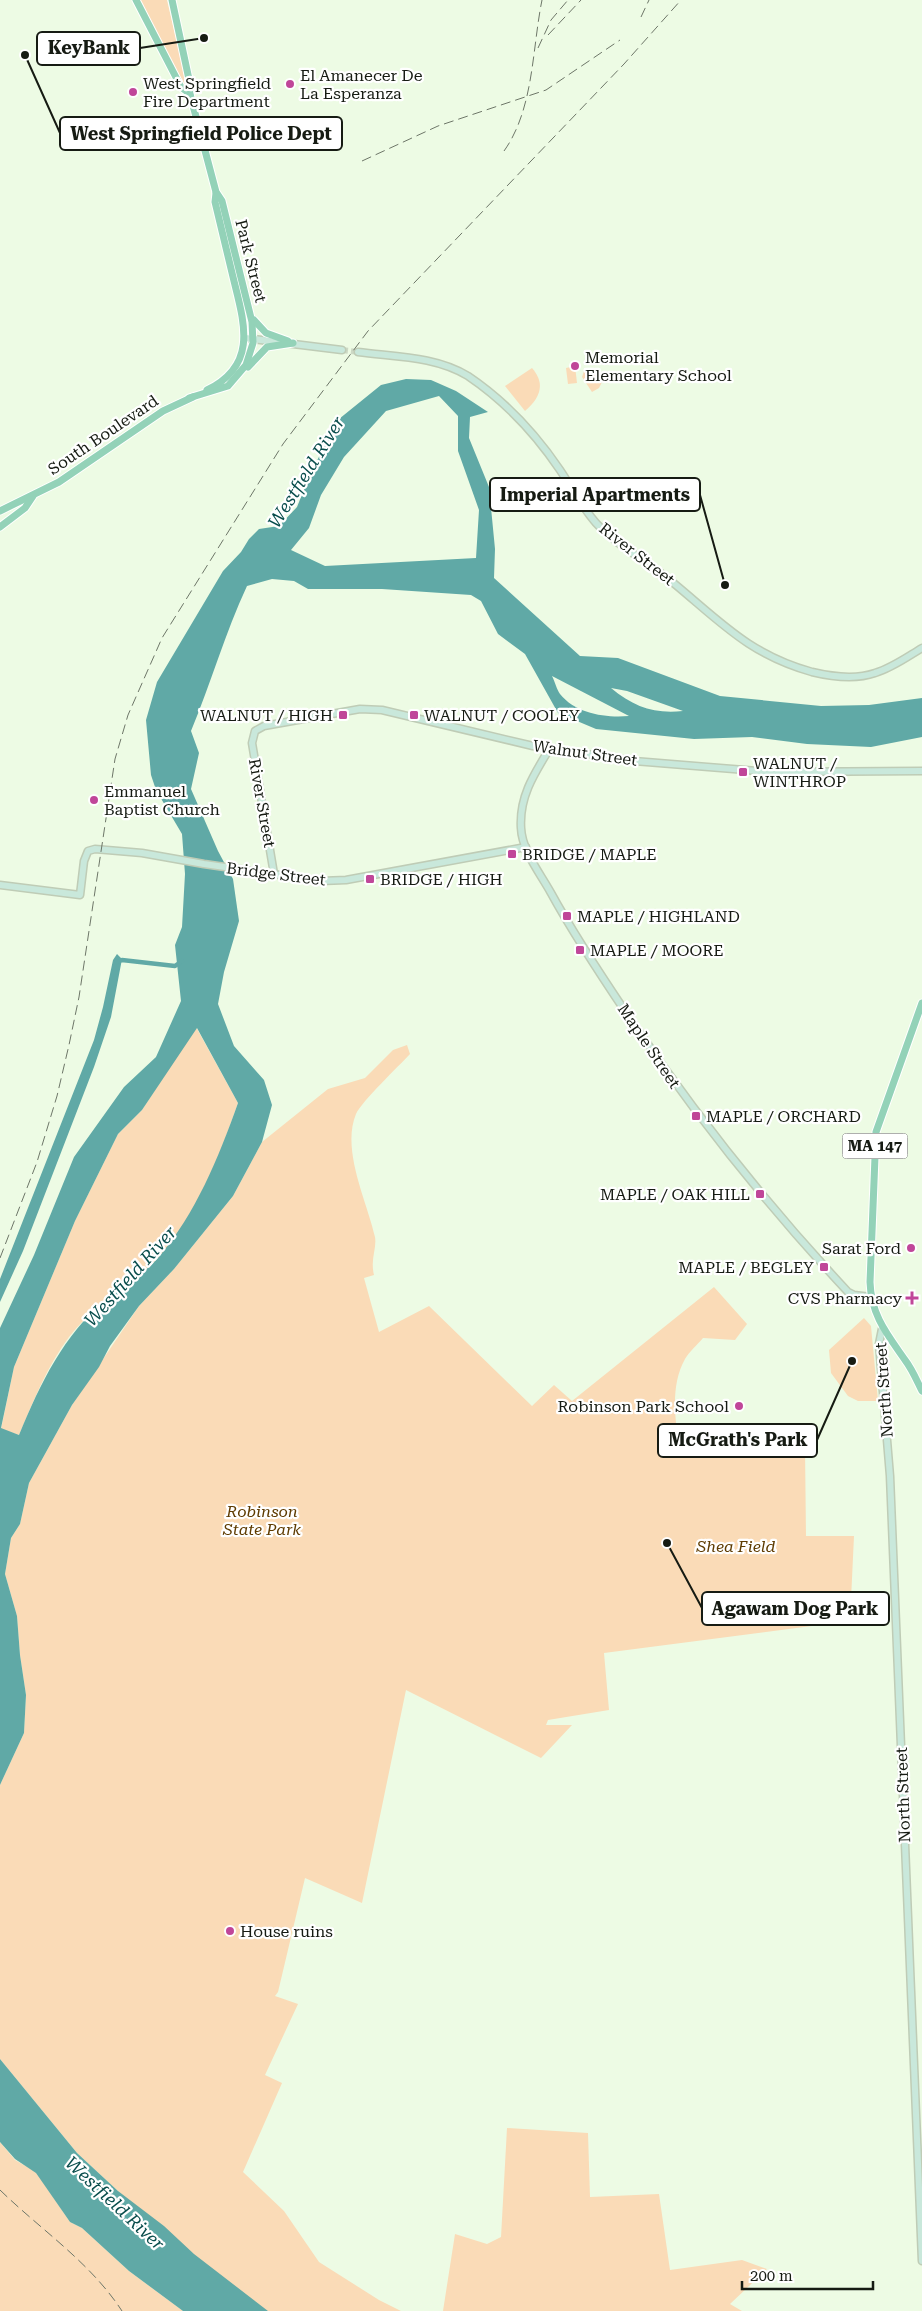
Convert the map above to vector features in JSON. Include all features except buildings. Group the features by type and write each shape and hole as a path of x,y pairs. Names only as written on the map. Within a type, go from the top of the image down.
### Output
{"main road":[{"name":"Park Street","path":"136,0 181,87 190,94 216,192 222,202 249,308 253,338"},
{"path":"172,0 190,84 190,94"},
{"name":"Park Street","path":"216,192 215,202 242,313 245,338"},
{"path":"249,308 256,324 266,333 293,343"},
{"path":"245,338 342,350"},
{"name":"South Boulevard","path":"0,511 21,499 33,496 59,482 163,411 217,385 228,376 240,359 245,338"},
{"path":"228,386 246,365 253,338"},
{"path":"228,386 267,347 293,343"},
{"name":"River Street","path":"358,352 439,362 476,382 506,406 531,432 586,510 604,531 669,579 744,642 766,656 819,673 858,677 881,672 922,648"},
{"name":"South Boulevard","path":"189,398 228,386"},
{"name":"South Boulevard","path":"0,527 25,508 33,496"},
{"name":"Walnut Street","path":"255,732 264,726 373,709 550,748 648,762 769,772 922,771"},
{"name":"River Street","path":"255,732 253,746 274,874"},
{"name":"Maple Street","path":"550,748 533,776 523,800 521,829 526,848 570,928 682,1094 770,1202 848,1292 854,1296 871,1297"},
{"name":"Bridge Street","path":"0,885 80,895 84,861 90,850 122,850 247,871 328,882 526,848"},
{"name":"MA 147","path":"922,1003 876,1132 871,1297 882,1329 919,1378 922,1391"},
{"name":"North Street","path":"882,1329 879,1344 890,1476 922,2261"}],"green space":[{"path":"140,0 167,0 187,85 184,85"},
{"path":"575,366 577,383 568,384 566,368"},
{"path":"532,368 540,385 537,396 525,411 505,386"},
{"path":"584,371 599,371 603,380 599,388 592,392 582,377"},
{"path":"196,1027 238,1103 215,1165 205,1186 171,1244 156,1260 106,1299 69,1337 47,1372 19,1435 1,1429 14,1367 75,1221 118,1134 142,1110"},
{"name":"Robinson State Park","path":"407,1045 410,1054 360,1108 352,1128 353,1159 375,1237 374,1275 364,1278 379,1332 429,1306 532,1406 554,1385 572,1401 714,1287 747,1324 735,1340 703,1338 685,1359 680,1370 675,1394 680,1455 805,1447 806,1536 854,1536 850,1621 604,1653 609,1710 548,1720 546,1725 572,1725 541,1758 406,1690 362,1903 305,1878 278,1992 275,1996 298,2004 265,2075 282,2083 243,2172 284,2211 319,2262 379,2300 401,2311 222,2311 118,2191 77,2153 0,2059 0,1785 24,1733 26,1695 17,1616 5,1574 11,1538 20,1524 29,1483 72,1405 139,1306 174,1269 233,1196 262,1142 328,1089 365,1078 393,1050"},
{"path":"864,1318 871,1326 878,1401 858,1401 848,1396 831,1373 829,1350"},
{"path":"507,2128 588,2133 590,2197 659,2194 670,2270 742,2260 767,2269 730,2304 742,2311 443,2311 455,2234 487,2244 501,2237"},
{"path":"0,2142 15,2160 36,2172 70,2222 82,2228 129,2271 183,2311 0,2311"}],"water":[{"path":"406,379 431,380 456,391 488,412 470,417 469,438 489,487 495,549 494,578 580,656 618,658 720,696 821,706 869,705 922,698 922,737 871,747 807,744 752,737 694,739 596,729 558,713 525,654 498,634 481,601 471,595 382,589 308,589 294,581 272,579 247,586 191,731 199,753 191,789 218,851 233,879 239,921 224,972 218,1004 234,1046 264,1080 272,1105 262,1142 233,1196 174,1269 139,1306 110,1346 99,1367 72,1405 29,1483 20,1524 11,1538 5,1574 17,1616 26,1695 24,1733 0,1785 0,1328 34,1255 74,1157 124,1087 156,1057 181,1001 175,945 182,927 185,874 182,834 156,790 151,775 146,720 157,682 223,571 259,529 279,526 297,507 311,472 339,419 381,385","holes":["439,396 458,416 458,451 479,510 476,558 325,566 291,550 309,528 321,495 344,457 386,411","552,676 629,716 601,715 583,710 567,701 558,690","611,688 627,691 683,711 673,712 645,708","197,1028 238,1103 205,1185 184,1223 158,1258 107,1298 91,1313 66,1344 45,1378 19,1435 1,1428 14,1367 75,1221 118,1134 142,1110"]},
{"path":"117,954 122,959 111,1017 94,1067 23,1251 0,1302 0,1279 94,1040 113,960"},
{"name":"Westfield River","path":"0,2059 77,2153 118,2191 164,2226 194,2254 268,2311 183,2311 129,2271 82,2228 70,2222 36,2173 15,2159 0,2142"}],"waterway":[{"path":"117,962 122,960 175,966 182,961"}],"tunnel":[{"path":"342,350 358,352"}],"railway":[{"path":"504,151 514,134 527,98 542,0"},
{"path":"538,48 551,20 568,0"},
{"path":"548,35 581,0"},
{"path":"641,17 649,0"},
{"path":"0,1258 37,1162 57,1096 69,1045 79,997 115,759 128,715 162,638 283,444 368,331 624,64 681,0"},
{"path":"362,161 438,126 546,90 620,40"},
{"path":"0,2190 80,2262 109,2293 122,2311"}],"place":[{"name":"KeyBank","path":"204,38"},
{"name":"West Springfield Police Dept","path":"25,55"},
{"name":"El Amanecer De La Esperanza","path":"290,84"},
{"name":"West Springfield Fire Department","path":"133,92"},
{"name":"Memorial Elementary School","path":"575,366"},
{"name":"Imperial Apartments","path":"725,585"},
{"name":"WALNUT / HIGH","path":"343,715"},
{"name":"WALNUT / COOLEY","path":"414,715"},
{"name":"WALNUT / WINTHROP","path":"743,772"},
{"name":"Emmanuel Baptist Church","path":"94,800"},
{"name":"BRIDGE / MAPLE","path":"512,854"},
{"name":"BRIDGE / HIGH","path":"370,879"},
{"name":"MAPLE / HIGHLAND","path":"567,916"},
{"name":"MAPLE / MOORE","path":"580,950"},
{"name":"MAPLE / ORCHARD","path":"696,1116"},
{"name":"MAPLE / OAK HILL","path":"760,1194"},
{"name":"Sarat Ford","path":"911,1248"},
{"name":"MAPLE / BEGLEY","path":"824,1267"},
{"name":"CVS Pharmacy","path":"912,1298"},
{"name":"McGrath's Park","path":"852,1361"},
{"name":"Robinson Park School","path":"739,1406"},
{"name":"Agawam Dog Park","path":"667,1543"},
{"name":"House ruins","path":"230,1931"}],"park label":[{"name":"Shea Field","path":"736,1546"}]}
